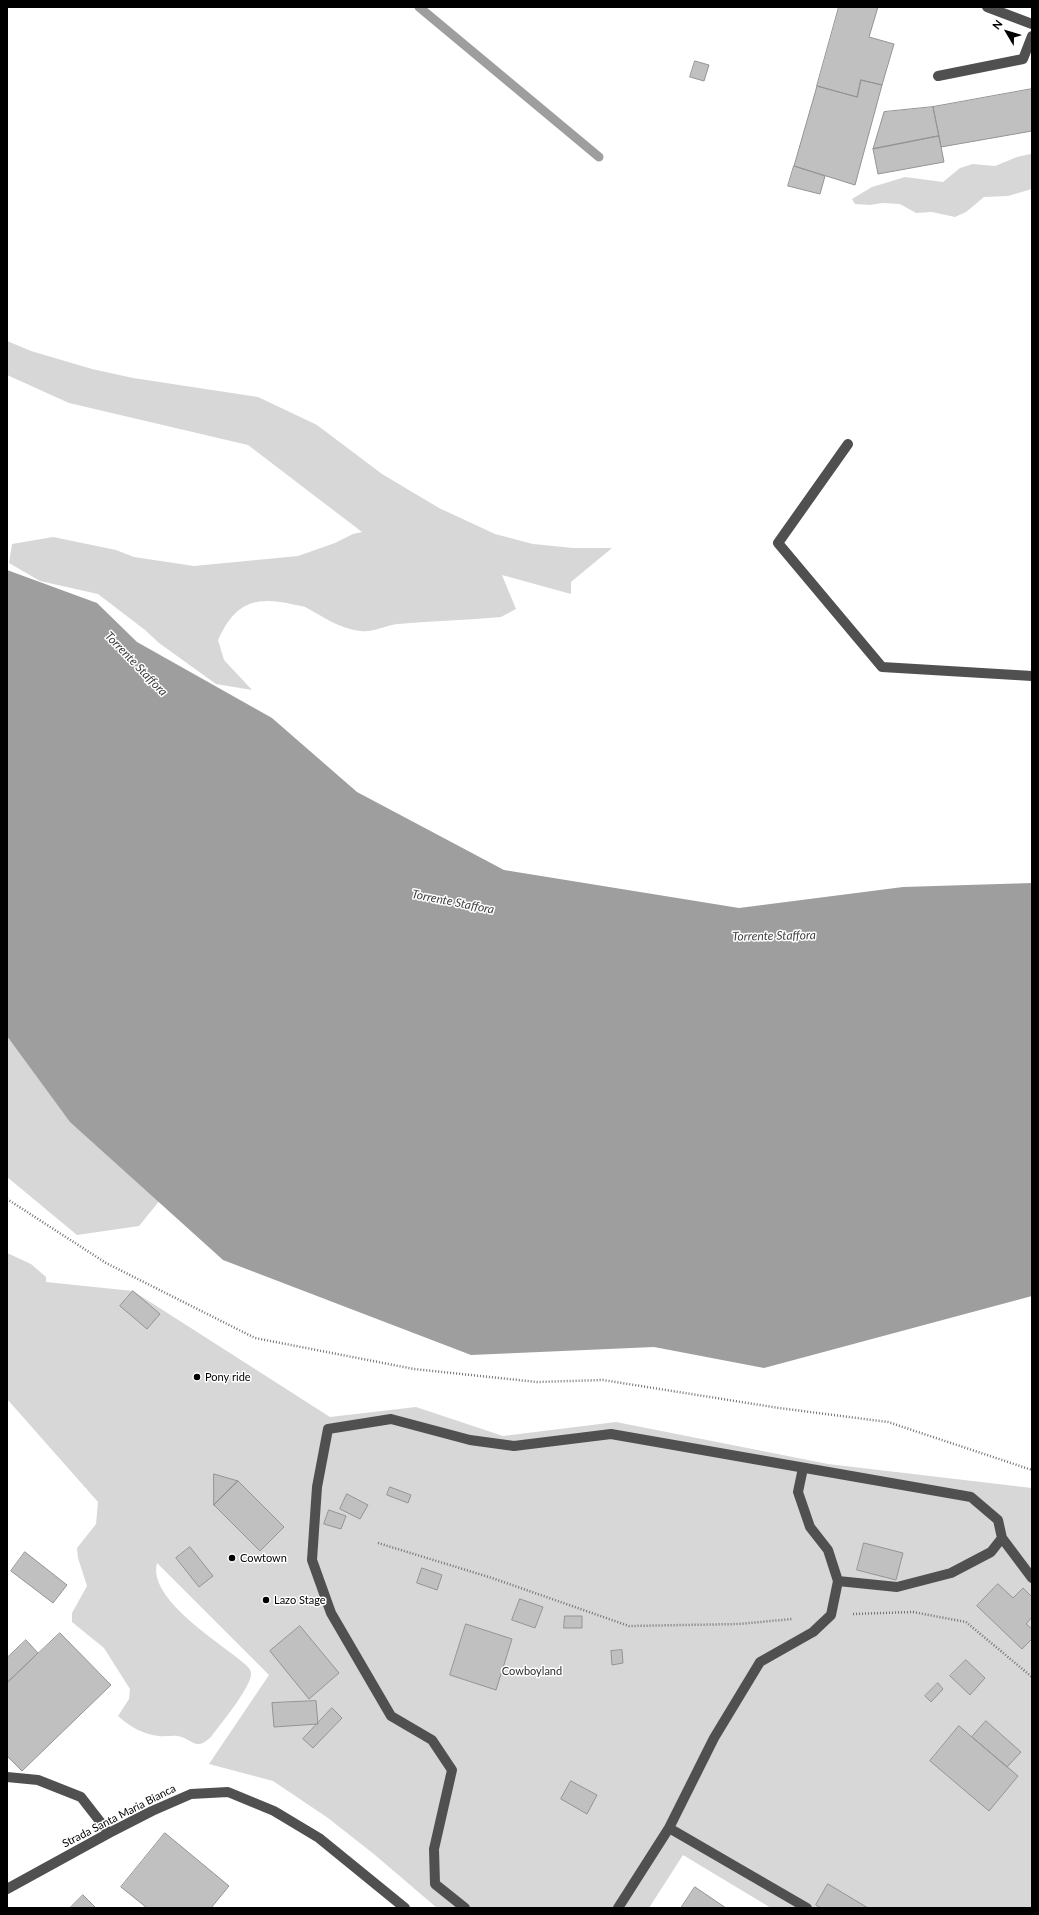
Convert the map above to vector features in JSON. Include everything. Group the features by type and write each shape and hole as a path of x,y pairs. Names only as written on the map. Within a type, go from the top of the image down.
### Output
{"street":[{"path":"987,7 1032,24"},
{"path":"938,76 1023,59 1032,36"},
{"path":"848,444 778,543 882,667 1032,676"},
{"path":"465,1908 435,1884 434,1849 452,1770 432,1740 391,1716 331,1613 312,1560 317,1487 328,1429 391,1419 470,1440 514,1446 611,1434 971,1497 998,1520 1002,1538 1032,1578"},
{"path":"618,1908 669,1828 714,1738 760,1662 813,1632 831,1615 838,1581 828,1550 810,1527 798,1492 803,1468"},
{"path":"838,1581 897,1587 951,1574 991,1552 1002,1538"},
{"path":"7,1777 38,1780 81,1797 108,1833"},
{"name":"Strada Santa Maria Bianca","path":"7,1889 108,1833 190,1794 228,1792 274,1811 319,1838 405,1908"},
{"path":"669,1828 807,1908"}],"path":[{"path":"7,1199 106,1263 255,1338 414,1369 537,1382 603,1380 779,1408 888,1422 1032,1470"},
{"path":"378,1543 492,1578 629,1626 739,1624 793,1618"},
{"path":"831,1615 913,1612 966,1622 1032,1677"}],"green space":[{"path":"1030,154 1032,155 1032,189 1008,196 984,197 966,212 955,217 932,212 916,213 900,204 855,204 852,199 872,187 905,177 943,182 960,168 973,164 995,166 1017,157"},
{"path":"7,341 31,351 92,369 133,378 258,397 317,425 382,474 439,508 495,534 533,544 573,548 612,548 571,582 571,594 502,575 516,609 501,617 398,624 365,631 346,628 303,606 274,601 263,601 244,606 230,619 218,640 224,660 252,690 216,684 159,643 145,630 98,594 40,581 9,563 12,544 53,537 116,550 134,557 194,566 298,556 335,543 353,534 362,532 248,445 69,403 7,375"},
{"path":"7,930 161,1199 139,1226 77,1235 7,1177"},
{"name":"Cowboyland","path":"7,1253 31,1264 46,1277 46,1282 133,1291 330,1417 416,1407 503,1436 616,1422 828,1464 1032,1488 1032,1908 771,1908 683,1855 649,1908 437,1908 375,1855 328,1818 273,1781 209,1764 269,1675 157,1563 157,1577 163,1592 189,1620 246,1665 251,1672 250,1679 247,1687 228,1715 211,1737 201,1744 194,1743 178,1736 161,1736 142,1732 127,1723 118,1716 129,1699 130,1689 104,1648 72,1622 72,1613 87,1586 78,1558 77,1548 96,1524 98,1502 7,1399"}],"water":[{"name":"Torrente Staffora","path":"7,570 97,603 137,642 272,718 357,792 504,870 739,908 903,887 1032,883 1032,1296 764,1368 654,1347 471,1355 223,1260 70,1122 7,1036"}],"building":[{"path":"839,7 878,7 869,37 894,44 882,85 861,80 857,97 817,86"},
{"path":"695,61 709,65 704,81 690,77"},
{"path":"861,80 882,85 855,185 794,166 817,86 857,97"},
{"path":"1032,89 1032,131 941,147 933,107"},
{"path":"933,107 939,136 873,149 884,112"},
{"path":"939,136 944,162 878,174 873,149"},
{"path":"794,166 825,176 820,194 788,186"},
{"path":"133,1291 160,1314 147,1329 120,1306"},
{"path":"214,1474 238,1481 214,1505"},
{"path":"238,1481 284,1527 260,1551 214,1505"},
{"path":"390,1487 411,1495 408,1503 387,1495"},
{"path":"347,1494 368,1505 360,1519 340,1509"},
{"path":"329,1510 346,1516 341,1529 324,1524"},
{"path":"864,1543 903,1553 896,1580 857,1570"},
{"path":"190,1547 213,1576 199,1587 176,1558"},
{"path":"25,1552 67,1585 53,1603 11,1571"},
{"path":"422,1568 442,1575 437,1590 417,1583"},
{"path":"998,1584 1013,1598 1023,1588 1032,1597 1032,1617 1026,1624 1032,1629 1032,1639 1022,1649 977,1606"},
{"path":"520,1599 543,1607 535,1628 512,1620"},
{"path":"565,1616 582,1616 582,1628 564,1628"},
{"path":"466,1624 512,1639 496,1690 450,1675"},
{"path":"300,1626 339,1673 309,1699 270,1651"},
{"path":"60,1633 111,1685 22,1771 7,1756 7,1683"},
{"path":"26,1640 38,1653 7,1683 7,1658"},
{"path":"622,1650 623,1663 612,1665 611,1651"},
{"path":"966,1660 985,1678 970,1695 950,1676"},
{"path":"938,1683 943,1689 931,1702 925,1696"},
{"path":"316,1701 318,1724 274,1727 272,1703"},
{"path":"332,1708 342,1718 313,1748 303,1739"},
{"path":"986,1721 1021,1752 1007,1767 972,1737"},
{"path":"959,1726 1018,1776 989,1811 930,1761"},
{"path":"571,1781 597,1795 587,1814 561,1799"},
{"path":"165,1833 229,1886 211,1908 147,1908 121,1887"},
{"path":"828,1884 868,1908 821,1908 816,1905"},
{"path":"695,1887 726,1908 681,1908"},
{"path":"83,1895 96,1908 70,1908"}],"waterway":[{"path":"419,7 599,157"}],"place":[{"name":"Pony ride","path":"197,1377"},
{"name":"Cowtown","path":"232,1558"},
{"name":"Lazo Stage","path":"266,1600"}]}
